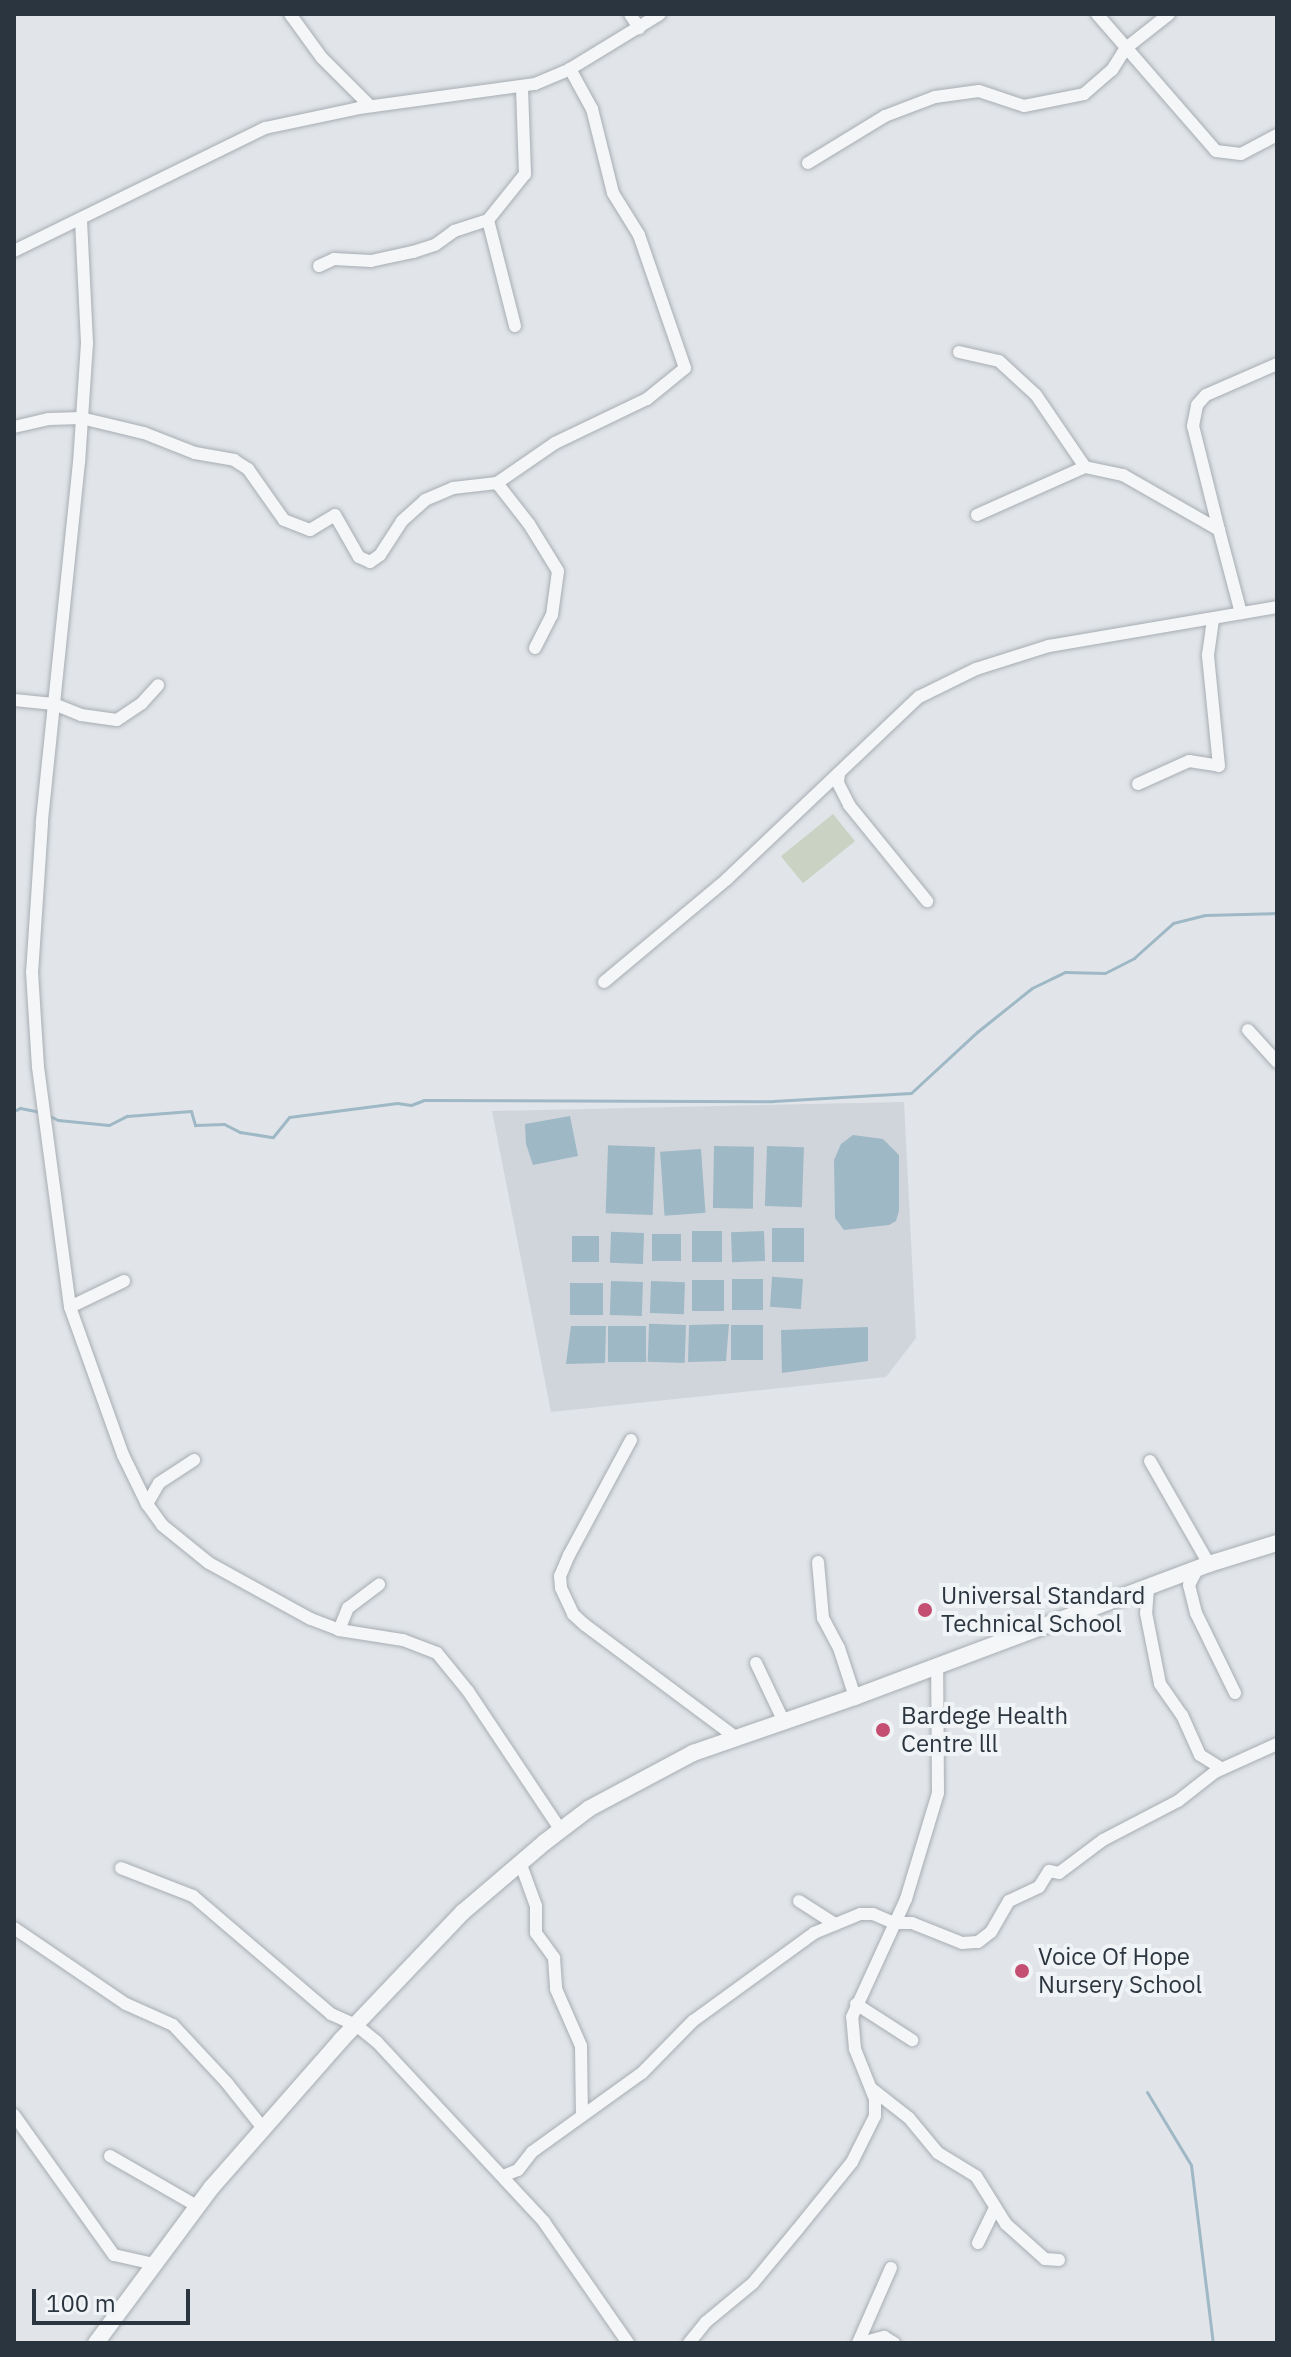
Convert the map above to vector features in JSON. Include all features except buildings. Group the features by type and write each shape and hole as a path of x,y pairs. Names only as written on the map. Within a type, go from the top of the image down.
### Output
{"street":[{"path":"290,14 322,58 370,106"},
{"path":"630,14 639,28"},
{"path":"14,251 265,128 370,106 522,87 570,69 660,14"},
{"path":"1097,14 1221,154 1241,154 1277,135"},
{"path":"808,163 885,116 935,97 979,91 1024,106 1084,94 1112,70 1126,48 1169,14"},
{"path":"14,427 49,419 81,418 241,464 284,520 310,530 335,515 359,557 370,562 380,555 402,521 425,500 453,488 497,483 555,443 647,399 685,368 639,235 613,193 592,109 570,69"},
{"path":"319,266 334,259 371,261 401,256 435,245 454,231 488,220 525,174 522,87"},
{"path":"81,220 87,293 81,418 36,882 33,1007 50,1168 70,1307 123,1455 147,1504 185,1546 241,1583 339,1630 403,1640 437,1653 460,1679 560,1829"},
{"path":"488,220 515,326"},
{"path":"959,352 999,361 1042,402 1085,467"},
{"path":"1241,613 1193,426 1197,405 1206,395 1277,364"},
{"path":"977,515 1085,467 1123,475 1219,530"},
{"path":"497,483 524,517 558,571 552,615 535,648"},
{"path":"604,982 727,879 919,697 976,669 1049,646 1277,607"},
{"path":"1138,784 1189,761 1218,768 1208,655 1213,619"},
{"path":"14,700 54,704 81,715 117,720 142,703 158,685"},
{"path":"839,773 838,783 849,805 927,901"},
{"path":"1248,1030 1277,1062"},
{"path":"70,1307 124,1281"},
{"path":"631,1440 569,1555 560,1576 561,1588 573,1614 585,1625 735,1737"},
{"path":"147,1504 159,1483 194,1460"},
{"path":"1150,1461 1204,1566"},
{"path":"96,2343 197,2206 262,2127 356,2025 463,1912 560,1829 590,1808 693,1753 735,1737 855,1697 1204,1566 1275,1549"},
{"path":"818,1562 823,1618 839,1648 855,1697"},
{"path":"1204,1566 1189,1585 1196,1613 1235,1693"},
{"path":"339,1630 348,1608 379,1585"},
{"path":"1148,1587 1146,1613 1155,1646 1160,1684 1182,1715 1200,1755 1221,1768"},
{"path":"756,1663 784,1722"},
{"path":"937,1665 938,1793 906,1899 856,2004 851,2032 860,2067 872,2088 909,2118 938,2153 976,2176 994,2210 1045,2259 1059,2260"},
{"path":"503,2176 518,2170 532,2152 642,2073 693,2021 765,1972 803,1940 835,1924 873,1914 894,1923 909,1922 946,1938 970,1944 978,1942 991,1932 1009,1901 1039,1887 1049,1871 1061,1871 1103,1840 1178,1801 1221,1768 1240,1764 1277,1744"},
{"path":"520,1862 536,1906 536,1933 554,1958 556,1989 581,2046 582,2115"},
{"path":"121,1868 193,1896 331,2014 356,2025 399,2063 522,2197 558,2241 628,2343"},
{"path":"799,1901 835,1924"},
{"path":"14,1928 126,2004 173,2025 227,2083 262,2127"},
{"path":"856,2004 912,2040"},
{"path":"689,2343 706,2322 753,2283 852,2162 875,2116 872,2088"},
{"path":"14,2115 114,2255 154,2264"},
{"path":"110,2156 197,2206"},
{"path":"518,2170 522,2197"},
{"path":"978,2243 994,2210"},
{"path":"859,2343 891,2268"},
{"path":"859,2343 884,2337 894,2343"}],"shaded area":[{"path":"904,1102 916,1338 886,1377 551,1412 492,1111"}],"green space":[{"path":"833,814 855,841 803,883 781,856"}],"water":[{"path":"570,1116 578,1156 533,1165 526,1144 525,1124"},
{"path":"853,1135 883,1139 899,1155 899,1211 896,1221 889,1225 844,1230 835,1218 834,1160 841,1144"},
{"path":"608,1145 655,1147 653,1215 606,1213"},
{"path":"714,1146 754,1147 753,1209 713,1208"},
{"path":"767,1146 804,1147 802,1207 765,1206"},
{"path":"701,1149 705,1213 665,1216 660,1152"},
{"path":"772,1228 804,1228 804,1262 772,1262"},
{"path":"692,1231 722,1231 722,1262 692,1262"},
{"path":"764,1231 765,1261 732,1262 731,1232"},
{"path":"611,1232 644,1233 643,1264 610,1263"},
{"path":"652,1234 681,1234 681,1261 652,1261"},
{"path":"572,1236 599,1236 599,1262 572,1262"},
{"path":"772,1277 803,1279 801,1309 770,1307"},
{"path":"732,1279 763,1279 763,1310 732,1310"},
{"path":"692,1280 724,1280 724,1311 692,1311"},
{"path":"611,1281 643,1282 642,1316 610,1315"},
{"path":"651,1281 685,1282 684,1314 650,1313"},
{"path":"570,1283 603,1283 603,1315 570,1315"},
{"path":"649,1324 686,1325 685,1363 648,1362"},
{"path":"729,1324 726,1361 688,1362 689,1325"},
{"path":"731,1325 763,1325 763,1360 731,1360"},
{"path":"571,1326 606,1326 605,1363 566,1364"},
{"path":"608,1326 646,1326 646,1362 608,1362"},
{"path":"868,1327 868,1361 782,1373 781,1330"}],"waterway":[{"path":"48,1115 58,1120 109,1125 127,1116 191,1111 195,1125 224,1124 240,1132 273,1137 289,1117 397,1103 411,1105 424,1100 773,1101 911,1093 977,1032 1032,988 1065,972 1105,973 1134,958 1173,923 1205,915 1277,913"},
{"path":"14,1111 20,1108 41,1112"},
{"path":"1147,2092 1191,2165 1213,2343"}],"place":[{"name":"Universal Standard Technical School","path":"925,1610"},
{"name":"Bardege Health Centre lll","path":"883,1730"},
{"name":"Voice Of Hope Nursery School","path":"1022,1971"}]}
